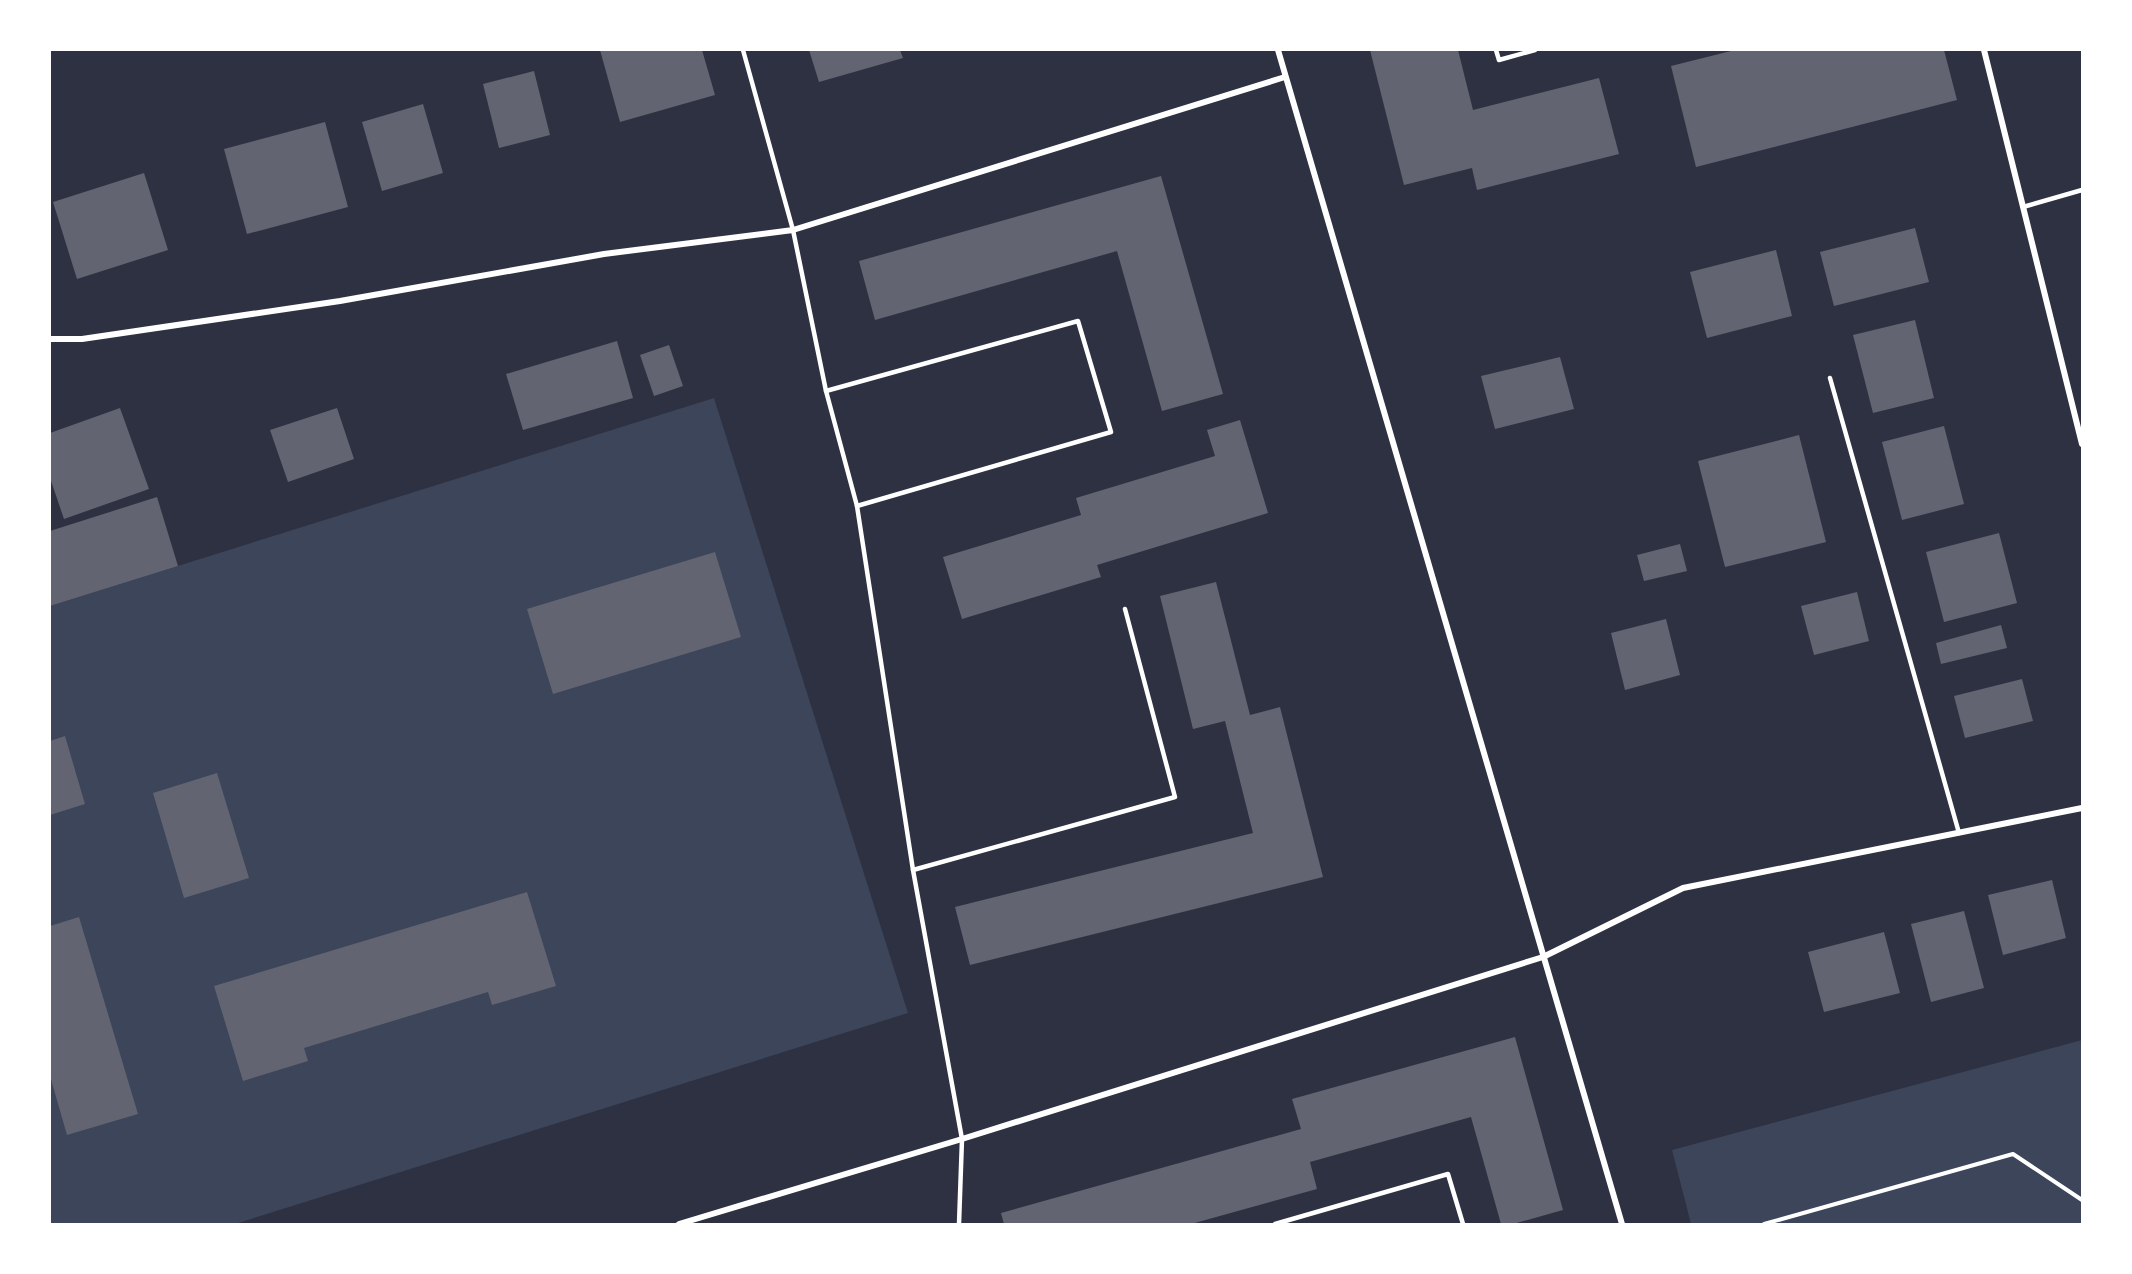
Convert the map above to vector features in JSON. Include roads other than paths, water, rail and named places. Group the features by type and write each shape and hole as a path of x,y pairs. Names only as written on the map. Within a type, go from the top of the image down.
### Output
{"street":[{"path":"1278,50 1622,1224"},
{"path":"1984,50 2082,444"},
{"path":"50,339 82,339 340,301 604,254 793,230 1285,77"},
{"path":"679,1224 962,1139 1543,957 1683,888 2082,808"}],"lane":[{"path":"743,50 793,230 826,391 857,506 913,870 962,1139 959,1224"},
{"path":"1496,50 1499,60 1535,50"},
{"path":"2023,207 2082,190"},
{"path":"826,391 1078,321 1111,432 857,506"},
{"path":"1830,378 1959,833"},
{"path":"913,870 1175,797 1125,609"},
{"path":"1275,1224 1448,1174 1463,1224"}]}
